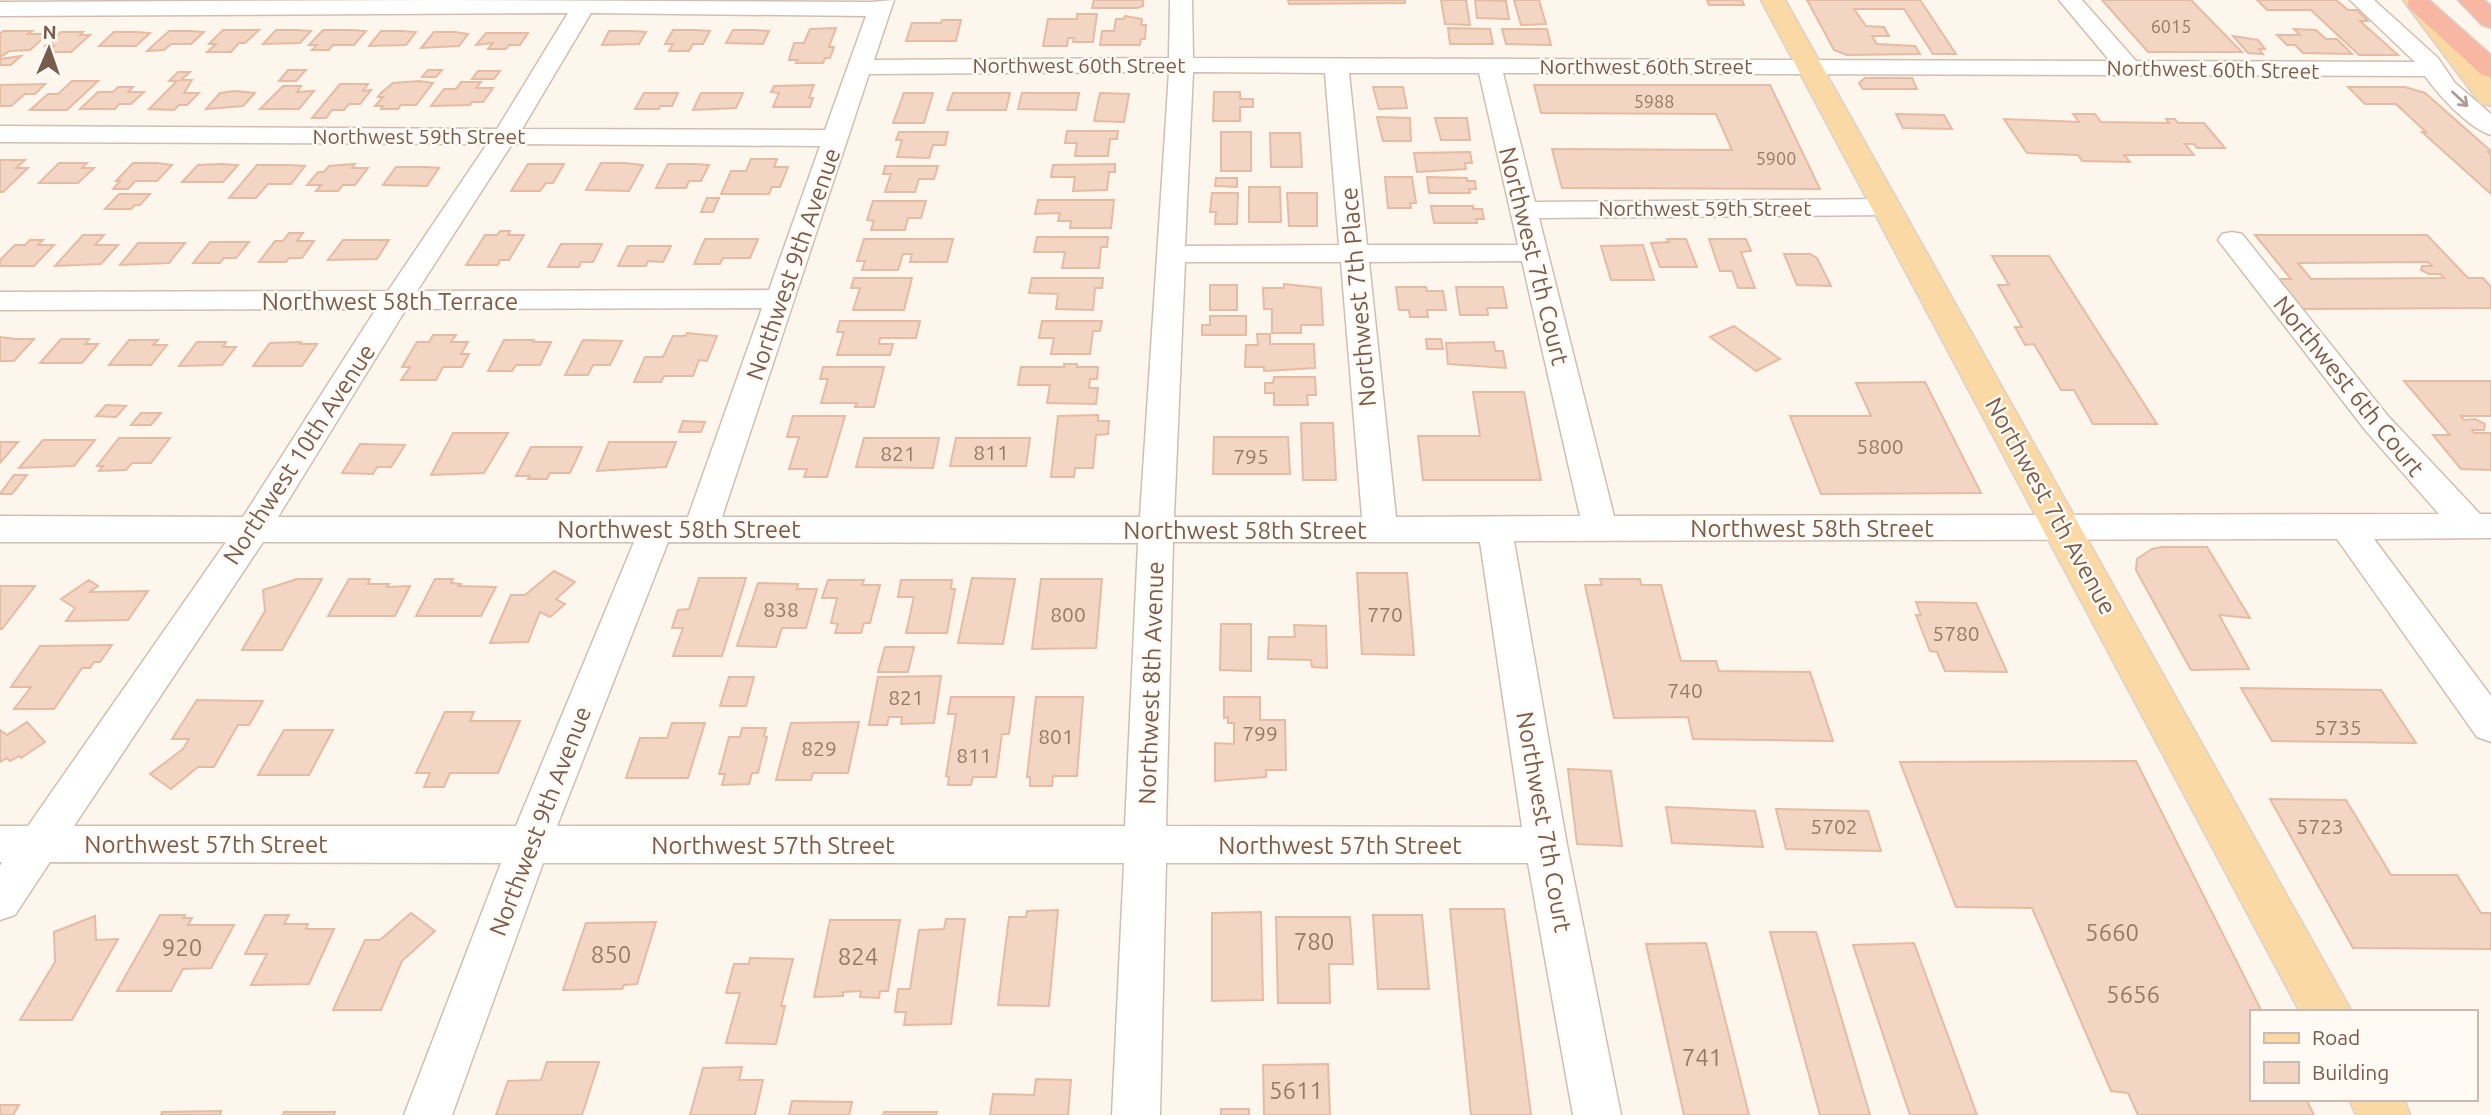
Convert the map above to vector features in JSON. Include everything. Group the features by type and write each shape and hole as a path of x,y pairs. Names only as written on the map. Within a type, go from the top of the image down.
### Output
{"highway":[{"path":"2470,0 2491,20"},
{"path":"2417,2 2491,69"}],"main road":[{"name":"Northwest 7th Avenue","path":"1773,0 2326,1010"},
{"path":"2417,2 2491,98"}],"street":[{"name":"Northwest 8th Avenue","path":"1136,1115 1156,530 1181,65 1181,0"},
{"path":"2070,0 2127,67"},
{"path":"2361,0 2430,63 2431,69 2491,127"},
{"path":"0,9 584,3 881,4"},
{"name":"Northwest 10th Avenue","path":"0,901 18,844 254,528 396,301 505,136 584,3"},
{"name":"Northwest 9th Avenue","path":"701,528 881,4"},
{"name":"Northwest 60th Street","path":"860,67 1336,65 2431,69"},
{"name":"Northwest 7th Place","path":"1336,65 1380,529"},
{"name":"Northwest 7th Court","path":"1489,66 1600,528"},
{"name":"Northwest 59th Street","path":"0,134 837,138"},
{"name":"Northwest 59th Street","path":"1523,210 1887,207"},
{"name":"Northwest 6th Court","path":"2232,240 2398,450 2429,485 2482,526"},
{"path":"1171,254 1534,253"},
{"name":"Northwest 58th Terrace","path":"0,301 780,299"},
{"name":"Northwest 58th Street","path":"0,529 1156,530 2482,526"},
{"path":"2347,527 2491,726"},
{"name":"Northwest 7th Court","path":"1495,529 1546,845 1597,1115"},
{"name":"Northwest 9th Avenue","path":"428,1115 529,845 656,530"},
{"name":"Northwest 57th Street","path":"18,844 1546,845"}],"building":[{"path":"1094,0 1143,0 1143,6 1092,8"},
{"path":"1288,0 1405,0 1405,3 1289,4"},
{"path":"1441,0 1466,0 1470,25 1445,24"},
{"path":"1475,0 1506,1 1509,19 1477,18"},
{"path":"1514,0 1539,0 1546,24 1521,25"},
{"path":"1707,0 1742,0 1744,5 1709,5"},
{"path":"1807,0 1920,0 1956,54 1933,54 1904,9 1854,9 1866,26 1884,27 1889,36 1872,36 1877,44 1915,46 1920,54 1847,55 1834,50"},
{"path":"2102,0 2191,0 2242,52 2148,52"},
{"path":"2257,0 2336,0 2348,10 2357,10 2368,21 2360,21 2398,55 2359,55 2311,10 2267,10"},
{"path":"1077,14 1097,14 1093,42 1073,42 1074,38 1068,38 1067,46 1043,46 1048,19 1077,19"},
{"path":"1125,16 1142,19 1141,25 1146,25 1145,39 1141,39 1140,45 1100,45 1102,31 1114,31 1116,19 1124,19"},
{"path":"942,20 961,20 956,41 906,41 912,23 941,23"},
{"path":"836,28 829,47 834,47 830,58 825,58 823,63 796,63 798,60 789,60 794,43 804,43 810,29"},
{"path":"1448,28 1490,29 1493,44 1450,44"},
{"path":"1502,29 1547,29 1551,45 1506,44"},
{"path":"2294,29 2316,30 2326,39 2337,39 2352,54 2303,53 2295,45 2287,45 2277,35 2300,35"},
{"path":"223,30 259,30 245,43 239,43 231,52 207,52 216,44 209,44"},
{"path":"276,30 311,31 300,43 263,44"},
{"path":"323,30 366,31 354,45 333,45 329,50 312,50 317,45 309,45"},
{"path":"673,30 710,31 703,44 693,44 689,51 669,51 673,44 665,44"},
{"path":"733,30 769,31 763,44 726,43"},
{"path":"3,31 48,34 30,50 10,51 0,57 0,34"},
{"path":"169,31 204,32 191,44 171,44 164,50 147,51"},
{"path":"381,31 416,32 406,45 369,46"},
{"path":"609,31 646,32 639,44 602,45"},
{"path":"61,32 83,32 80,35 90,35 71,52 48,52 54,46 45,46"},
{"path":"114,32 150,33 136,46 99,46"},
{"path":"434,32 468,34 459,46 421,48"},
{"path":"486,33 528,33 520,45 509,45 506,49 488,49 493,43 476,45"},
{"path":"2233,36 2258,40 2265,49 2259,49 2263,54 2248,53"},
{"path":"21,56 11,65 0,65 0,59"},
{"path":"288,70 306,70 296,81 279,81"},
{"path":"428,70 442,70 436,77 422,77"},
{"path":"478,71 500,71 494,79 472,79"},
{"path":"178,72 190,72 181,80 192,80 184,93 199,93 187,105 179,105 174,110 149,109 177,81 169,81"},
{"path":"1865,78 1912,78 1917,89 1863,89 1859,83"},
{"path":"72,81 98,81 67,110 30,110 48,94 58,94"},
{"path":"461,82 481,82 476,88 493,88 483,102 431,106 444,89 456,89"},
{"path":"393,83 433,83 416,105 401,105 398,109 381,109 383,106 375,106 383,97 378,97 381,93"},
{"path":"45,84 35,94 25,94 11,106 0,106 0,85"},
{"path":"340,84 368,84 363,91 371,90 360,104 349,104 344,110 332,110 326,118 312,118"},
{"path":"814,85 809,98 813,98 810,107 773,107 779,93 771,92 774,86"},
{"path":"1534,85 1770,85 1820,189 1562,188 1552,149 1732,150 1716,114 1541,113"},
{"path":"283,86 301,86 297,92 314,91 299,109 260,109"},
{"path":"118,87 133,87 128,92 144,92 131,104 119,104 115,109 80,109 98,92 113,92"},
{"path":"1373,87 1403,87 1407,108 1379,109"},
{"path":"2348,87 2405,87 2425,93 2491,151 2488,152 2491,155 2491,194 2422,132 2426,132 2396,104 2365,104"},
{"path":"1214,92 1240,92 1240,99 1253,99 1253,107 1240,107 1240,121 1213,121"},
{"path":"220,93 255,93 243,106 206,109"},
{"path":"644,93 678,93 672,106 635,109"},
{"path":"701,93 743,93 736,108 693,110"},
{"path":"904,93 933,93 924,123 893,123"},
{"path":"953,93 1010,93 1006,110 947,110"},
{"path":"1022,93 1079,93 1076,110 1018,109"},
{"path":"1100,93 1129,94 1124,122 1094,121"},
{"path":"1896,114 1944,115 1952,129 1903,128"},
{"path":"2073,114 2095,114 2101,122 2169,123 2166,119 2175,119 2178,123 2204,123 2225,148 2197,148 2194,144 2185,144 2194,155 2124,155 2130,162 2082,161 2078,155 2027,153 2004,119 2079,122"},
{"path":"1377,117 1410,118 1411,141 1383,141"},
{"path":"1435,118 1467,118 1470,140 1441,140"},
{"path":"1067,131 1118,131 1117,139 1110,139 1108,156 1075,156 1077,143 1065,143"},
{"path":"899,132 948,132 945,145 933,145 929,158 897,157 902,140 896,140"},
{"path":"1221,132 1251,132 1251,171 1221,171"},
{"path":"1270,133 1300,133 1302,167 1271,167"},
{"path":"1470,152 1472,163 1465,163 1466,169 1417,172 1414,153"},
{"path":"751,159 777,159 774,167 788,167 780,187 772,187 769,194 721,194 731,171 746,171"},
{"path":"0,160 25,160 16,168 28,168 3,192 0,192"},
{"path":"59,163 87,163 82,168 94,168 78,183 39,183"},
{"path":"133,163 172,165 157,181 135,181 128,189 113,189 120,181 116,181"},
{"path":"601,163 643,165 629,191 586,190"},
{"path":"355,164 352,168 368,168 355,185 343,185 338,191 316,191 321,185 307,185 318,172 324,172 329,166"},
{"path":"528,164 564,164 553,183 546,183 540,191 511,191"},
{"path":"668,164 709,165 701,181 689,181 686,188 656,188"},
{"path":"1115,164 1115,172 1109,172 1107,190 1073,191 1075,177 1051,177 1053,165"},
{"path":"198,165 238,165 223,182 182,182"},
{"path":"257,165 305,166 291,184 268,184 256,198 229,198"},
{"path":"885,166 938,166 934,179 919,179 915,192 885,192 891,174 883,174"},
{"path":"396,167 439,168 427,186 383,185"},
{"path":"1385,177 1412,177 1416,203 1410,203 1411,208 1388,208"},
{"path":"1427,177 1467,178 1467,181 1475,181 1476,189 1469,189 1470,193 1429,193"},
{"path":"1216,178 1237,178 1237,187 1215,186"},
{"path":"1249,187 1280,187 1281,222 1249,222"},
{"path":"1212,193 1238,193 1237,224 1215,224 1216,212 1210,212"},
{"path":"1287,193 1317,193 1317,226 1289,226"},
{"path":"119,194 150,194 140,205 131,209 105,209"},
{"path":"707,198 719,198 713,212 701,212"},
{"path":"1038,200 1114,200 1111,228 1070,228 1071,221 1058,221 1060,213 1035,214"},
{"path":"873,201 926,201 921,218 908,218 905,230 871,230 874,221 867,220"},
{"path":"1431,206 1473,206 1473,209 1482,209 1484,219 1476,219 1477,223 1434,223"},
{"path":"500,231 510,231 508,235 524,235 509,260 500,260 498,265 466,265 485,235 497,235"},
{"path":"289,233 303,233 297,241 314,241 302,258 289,258 286,262 259,262 275,241 283,241"},
{"path":"83,235 104,235 95,245 118,245 101,264 55,266"},
{"path":"2255,235 2427,235 2468,278 2483,278 2491,287 2491,308 2301,309 2276,279 2291,279","holes":["2428,262 2432,266 2422,266 2421,270 2429,274 2440,274 2444,278 2311,279 2298,263"]},
{"path":"1037,237 1108,237 1107,247 1101,247 1099,268 1062,268 1065,252 1034,252"},
{"path":"705,239 758,239 750,258 723,258 720,264 694,264"},
{"path":"864,239 953,239 947,262 910,262 912,254 903,254 898,270 862,270 865,261 857,261"},
{"path":"1667,239 1686,239 1697,267 1660,267 1651,243 1669,242"},
{"path":"1709,239 1746,239 1751,251 1741,252 1755,288 1738,288 1732,271 1720,271"},
{"path":"30,240 43,240 38,245 54,245 34,266 0,266 0,260 15,245 25,245"},
{"path":"343,240 389,240 377,259 328,260"},
{"path":"210,242 249,242 236,258 224,258 220,263 193,263"},
{"path":"138,243 185,243 169,263 120,265"},
{"path":"561,244 602,244 593,262 581,262 579,267 548,267"},
{"path":"1643,245 1654,280 1611,280 1601,246"},
{"path":"628,246 671,246 663,262 648,261 646,266 618,266"},
{"path":"1784,254 1810,254 1817,258 1831,286 1797,285"},
{"path":"1992,256 2049,256 2157,424 2093,424 2074,390 2061,390 2034,344 2025,345 2015,327 2022,327 1998,285 2009,285"},
{"path":"854,278 912,278 904,310 853,310 860,288 851,288"},
{"path":"1032,278 1103,278 1102,288 1095,288 1093,310 1056,309 1058,294 1029,293"},
{"path":"1284,284 1321,288 1323,325 1301,325 1301,333 1272,333 1272,309 1264,309 1263,288 1284,288"},
{"path":"1210,285 1237,285 1237,310 1210,310"},
{"path":"1396,287 1426,287 1427,291 1443,291 1446,310 1427,310 1428,317 1410,317 1409,310 1399,310"},
{"path":"1456,287 1503,287 1507,308 1487,308 1488,315 1460,315"},
{"path":"1210,316 1246,316 1246,335 1202,335 1202,325 1210,325"},
{"path":"840,321 920,321 916,338 880,338 879,344 893,344 890,355 837,355 844,332 837,332"},
{"path":"1042,321 1102,321 1100,331 1093,331 1090,354 1051,354 1054,338 1039,338"},
{"path":"1734,326 1780,359 1756,371 1710,337"},
{"path":"687,333 717,336 707,361 699,360 693,376 664,376 661,382 634,382 645,357 663,357 673,336 685,336"},
{"path":"1257,334 1270,334 1270,344 1314,344 1315,368 1264,371 1264,367 1245,367 1246,345 1258,345"},
{"path":"433,335 456,335 451,342 468,342 461,354 469,354 462,367 443,367 436,380 401,380 410,367 402,367 417,342 429,342"},
{"path":"0,337 34,339 14,361 0,361"},
{"path":"61,339 89,339 85,344 98,344 82,363 40,363"},
{"path":"1426,339 1441,339 1443,349 1427,349"},
{"path":"129,340 158,340 153,345 167,345 151,365 109,365"},
{"path":"504,340 551,342 540,365 516,365 512,371 488,371"},
{"path":"583,340 622,341 610,365 593,365 588,375 565,375"},
{"path":"197,342 226,342 223,347 236,347 222,365 179,366"},
{"path":"301,342 300,344 317,344 302,366 253,366 270,343"},
{"path":"1494,342 1495,351 1503,351 1506,368 1448,364 1446,343"},
{"path":"1064,364 1098,367 1097,379 1090,379 1089,388 1098,388 1096,404 1047,403 1050,385 1018,385 1021,367 1064,367"},
{"path":"823,367 884,367 874,407 855,407 857,403 821,403 828,379 820,379"},
{"path":"1274,377 1315,377 1316,395 1307,395 1308,405 1274,405 1274,393 1265,393 1265,383 1273,383"},
{"path":"2404,381 2491,381 2491,416 2461,416 2464,420 2475,419 2485,424 2484,430 2472,430 2474,433 2491,433 2491,470 2461,469 2433,435 2450,435"},
{"path":"1925,382 1981,493 1821,494 1790,416 1871,416 1856,383"},
{"path":"1473,392 1524,392 1541,480 1423,480 1418,436 1480,436"},
{"path":"106,405 126,406 116,417 96,416"},
{"path":"141,413 161,413 151,425 131,425"},
{"path":"1098,415 1098,421 1109,421 1108,434 1096,435 1093,468 1075,468 1074,477 1051,477 1058,416"},
{"path":"793,416 845,416 827,477 804,477 807,469 789,469 799,437 787,437"},
{"path":"683,421 705,422 701,432 679,432"},
{"path":"1301,423 1333,423 1336,480 1303,480"},
{"path":"453,433 508,433 484,473 431,475"},
{"path":"1214,437 1288,437 1290,474 1213,474"},
{"path":"119,438 170,438 151,463 132,463 126,470 99,471 103,466 97,466"},
{"path":"864,438 939,438 933,468 856,467"},
{"path":"956,438 1030,438 1026,466 950,466"},
{"path":"43,440 95,440 74,466 19,468"},
{"path":"0,442 18,442 0,463"},
{"path":"609,442 676,442 666,467 597,471"},
{"path":"360,444 405,445 391,467 377,467 373,474 342,473"},
{"path":"531,447 582,447 570,473 550,473 547,479 516,476"},
{"path":"14,475 27,475 12,494 0,494"},
{"path":"2207,547 2250,618 2219,615 2249,669 2191,670 2136,570 2137,559 2152,549"},
{"path":"554,571 575,582 556,599 565,604 550,617 540,612 528,642 490,643 511,595 525,595"},
{"path":"1357,573 1407,573 1414,655 1362,654"},
{"path":"699,578 746,578 722,656 673,656 683,628 672,628 678,610 689,609"},
{"path":"972,578 1015,579 1003,644 958,643"},
{"path":"297,579 322,579 282,650 242,650 265,611 263,590"},
{"path":"349,579 370,579 368,584 389,584 387,587 410,586 395,616 328,616"},
{"path":"435,579 453,579 451,583 461,584 459,586 496,587 481,616 416,616"},
{"path":"1041,579 1102,579 1096,648 1032,649"},
{"path":"1600,579 1640,579 1641,585 1661,585 1681,661 1716,661 1719,671 1810,672 1833,741 1693,739 1688,717 1614,718 1585,585 1602,585"},
{"path":"89,580 98,586 90,592 148,591 128,620 66,621 75,608 61,599"},
{"path":"828,580 864,580 862,585 880,585 870,623 864,623 861,633 835,633 838,624 831,623 837,598 822,598"},
{"path":"901,580 952,580 951,589 955,589 947,633 906,633 914,597 898,597"},
{"path":"758,583 798,584 797,589 817,589 806,628 782,628 776,647 737,646"},
{"path":"0,586 35,586 2,629 0,629"},
{"path":"1916,602 1976,603 2007,672 1945,671 1937,652 1930,651 1916,615 1921,615"},
{"path":"1221,624 1251,624 1251,671 1220,670"},
{"path":"1294,625 1326,626 1327,668 1312,667 1311,660 1268,659 1269,637 1295,637"},
{"path":"112,645 100,662 94,662 90,668 82,668 54,709 14,709 31,687 11,687 40,646"},
{"path":"885,647 914,647 908,672 878,672"},
{"path":"941,676 934,723 901,724 902,717 889,717 887,725 869,725 878,677"},
{"path":"729,677 754,677 746,706 720,706"},
{"path":"2241,688 2381,690 2416,743 2272,741"},
{"path":"951,697 1014,697 1009,734 1002,734 996,777 973,777 971,785 948,785 949,777 946,776 956,714 948,714"},
{"path":"1036,697 1083,697 1077,776 1053,776 1052,786 1030,786 1030,777 1027,777"},
{"path":"1224,697 1260,697 1260,720 1285,720 1286,770 1266,770 1266,777 1215,781 1215,743 1234,744 1234,723 1228,723 1228,717 1224,718"},
{"path":"197,700 263,701 249,725 238,725 214,767 198,767 171,789 150,774 183,749 189,739 172,739"},
{"path":"445,712 474,712 470,721 520,721 498,773 450,773 444,787 424,787 430,773 416,773"},
{"path":"27,722 45,742 21,758 19,756 10,761 7,758 0,762 0,730 7,735"},
{"path":"859,722 848,773 813,773 811,780 776,780 791,723"},
{"path":"672,723 705,723 688,778 626,778 640,738 667,738"},
{"path":"742,728 766,728 764,736 767,737 758,773 752,773 749,784 722,785 725,774 719,774 729,737 740,737"},
{"path":"284,730 333,730 309,775 258,775"},
{"path":"2136,761 2261,1010 2250,1010 2250,1101 2307,1101 2314,1115 2138,1115 2128,1093 2111,1091 2032,908 1956,907 1900,762"},
{"path":"1568,769 1611,771 1622,846 1577,844"},
{"path":"2270,799 2346,800 2391,875 2457,875 2481,913 2491,913 2491,949 2353,948"},
{"path":"1666,807 1755,811 1763,847 1672,843"},
{"path":"1776,809 1868,811 1881,851 1786,849"},
{"path":"1450,909 1504,909 1531,1115 1471,1115"},
{"path":"1058,910 1049,1006 998,1005 1009,917 1026,917 1027,911"},
{"path":"1261,912 1263,1000 1212,1001 1212,913"},
{"path":"411,913 435,931 402,961 381,1010 333,1010 365,940 380,940"},
{"path":"160,915 185,915 183,918 192,918 188,925 234,925 211,968 183,969 171,991 117,991"},
{"path":"265,915 289,915 284,924 308,924 306,929 334,929 309,984 251,985 267,954 245,954"},
{"path":"1373,915 1422,915 1429,989 1378,989"},
{"path":"95,916 96,940 118,939 72,1020 20,1020 55,962 54,932"},
{"path":"1276,917 1350,917 1353,964 1329,964 1330,1003 1278,1003"},
{"path":"946,919 965,919 951,1024 904,1025 906,1012 895,1012 898,989 910,989 919,930 944,929"},
{"path":"830,920 900,920 888,991 880,991 879,998 860,997 861,991 843,992 843,996 814,997"},
{"path":"656,922 637,984 624,985 622,989 563,990 586,923"},
{"path":"1770,932 1816,932 1870,1115 1820,1115"},
{"path":"1706,943 1749,1115 1684,1115 1646,944"},
{"path":"1914,943 1977,1115 1910,1115 1853,945"},
{"path":"750,958 793,959 781,1006 785,1006 776,1044 726,1043 740,993 726,993 734,964 749,964"},
{"path":"547,1062 599,1062 582,1115 496,1115 508,1081 541,1080"},
{"path":"1328,1064 1330,1115 1264,1115 1263,1065"},
{"path":"742,1067 739,1080 763,1080 755,1115 690,1115 703,1068"},
{"path":"1036,1079 1071,1080 1068,1115 990,1115 993,1094 1034,1095"},
{"path":"792,1101 852,1102 849,1115 789,1115"},
{"path":"0,1105 19,1105 13,1115 0,1115"},
{"path":"1221,1109 1249,1109 1249,1115 1221,1115"},
{"path":"221,1111 220,1115 161,1115 162,1112"},
{"path":"284,1112 335,1112 334,1115 283,1115"},
{"path":"884,1112 937,1112 936,1115 883,1115"}]}
